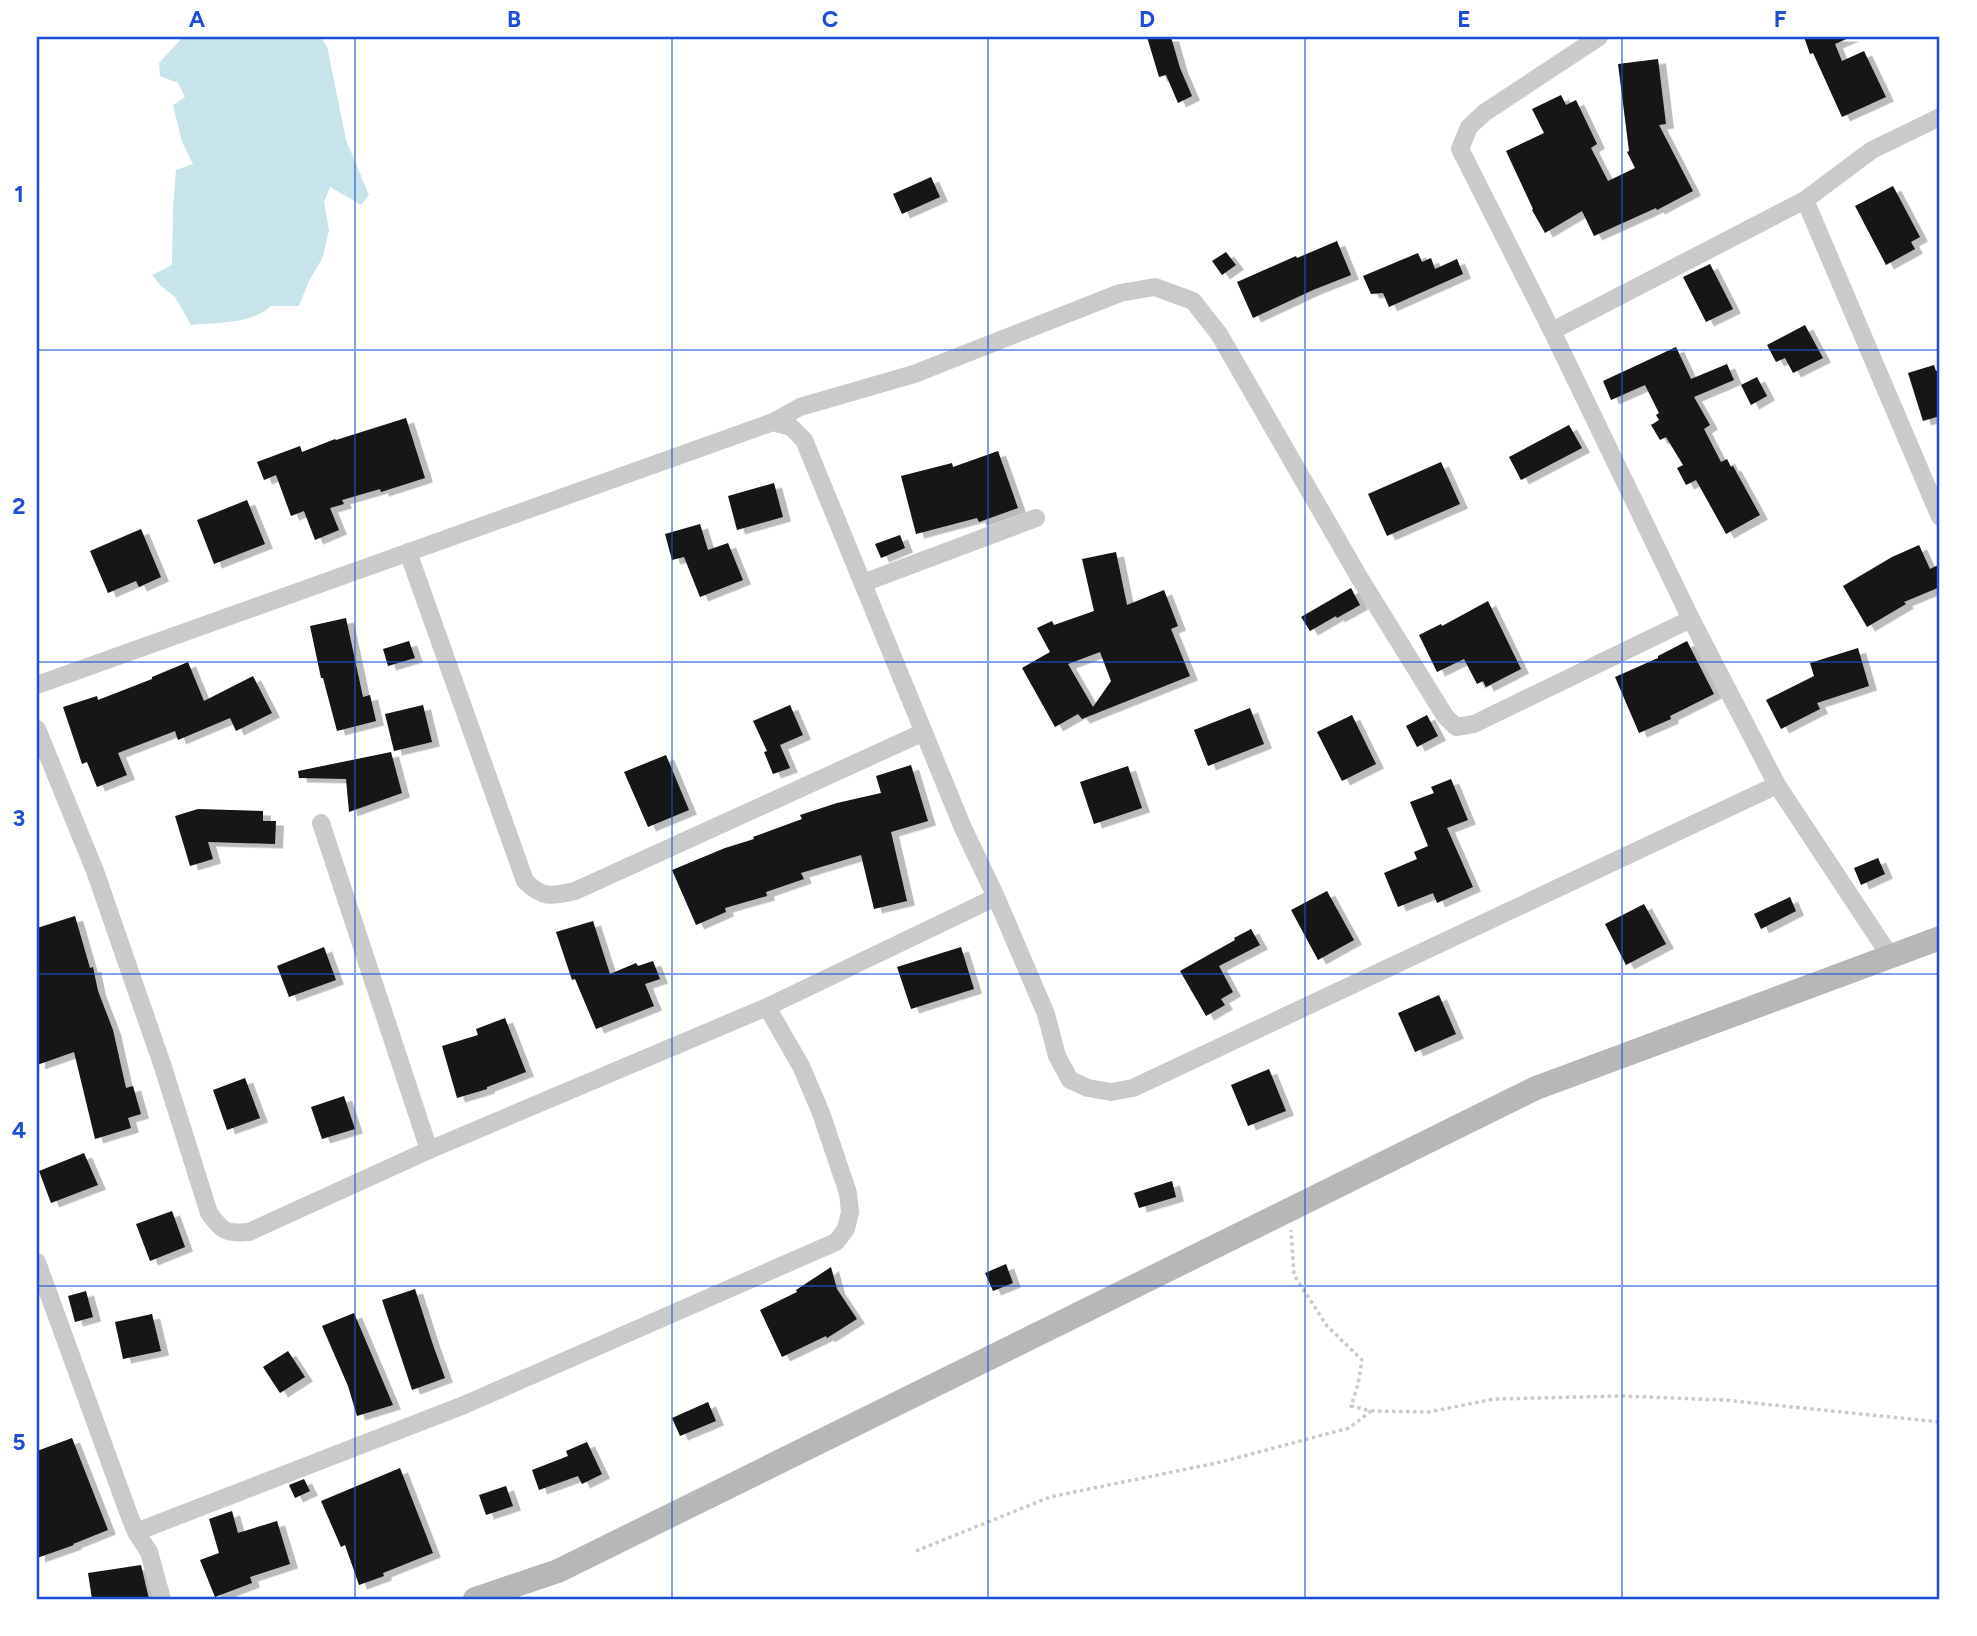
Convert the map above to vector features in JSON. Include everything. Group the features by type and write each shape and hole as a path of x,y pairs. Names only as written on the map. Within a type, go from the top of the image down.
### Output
{"main road":[{"path":"475,1599 558,1571 1536,1088 1940,938"}],"street":[{"path":"1599,37 1484,113 1469,127 1460,149 1552,331 1691,620 1777,785 1890,956"},
{"path":"1552,331 1805,200 1872,150 1940,117"},
{"path":"1805,200 1940,517"},
{"path":"37,685 773,422 800,407 914,373 1120,293 1155,287 1193,301 1219,334 1359,577 1445,716 1456,727 1474,724 1691,620"},
{"path":"773,422 791,427 804,440 963,828 1046,1014 1057,1056 1070,1080 1088,1088 1111,1092 1133,1088 1777,785"},
{"path":"863,583 1036,518"},
{"path":"408,552 525,881 537,893 556,895 575,891 924,733"},
{"path":"37,729 95,871 162,1064 209,1213 220,1229 233,1233 249,1232 429,1150 767,1006 996,897"},
{"path":"321,823 429,1150"},
{"path":"136,1532 464,1405 836,1242 846,1229 850,1212 848,1193 806,1078 767,1006"},
{"path":"37,1262 136,1532 149,1552 162,1599"}],"path":[{"path":"1290,1211 1294,1275 1327,1326 1362,1360 1351,1406 1371,1411 1429,1412 1494,1399 1621,1396 1724,1400 1940,1422"},
{"path":"916,1551 1050,1497 1221,1462 1349,1428 1371,1411"}],"water":[{"path":"183,37 320,37 327,46 346,140 369,195 361,205 330,187 324,202 329,230 323,257 299,306 271,306 244,320 191,325 175,297 152,275 172,265 176,170 193,164 182,142 173,105 185,97 178,83 160,76 159,63"}],"building":[{"path":"1147,37 1171,37 1192,96 1178,103 1166,75 1159,77"},
{"path":"1804,37 1851,37 1835,44 1842,61 1864,51 1886,97 1842,117"},
{"path":"1658,59 1666,124 1659,125 1693,191 1657,210 1656,208 1594,236 1582,211 1545,233 1506,151 1544,133 1532,109 1561,95 1566,105 1576,100 1597,144 1591,148 1608,181 1635,168 1627,152 1618,64"},
{"path":"931,177 940,197 902,214 893,194"},
{"path":"1893,186 1920,237 1911,242 1915,249 1886,265 1855,206"},
{"path":"1337,241 1351,275 1253,318 1237,282"},
{"path":"1226,252 1236,265 1222,275 1212,261"},
{"path":"1418,253 1422,262 1431,258 1435,269 1457,259 1463,274 1389,307 1383,293 1371,294 1363,276"},
{"path":"1710,264 1733,309 1706,322 1683,277"},
{"path":"1805,325 1823,358 1793,373 1785,358 1776,362 1767,345"},
{"path":"1676,347 1691,379 1727,364 1734,380 1694,397 1710,425 1704,429 1721,462 1727,459 1731,467 1733,466 1760,515 1726,534 1696,480 1686,485 1677,468 1683,465 1666,437 1660,440 1651,425 1659,420 1656,415 1659,413 1645,385 1611,400 1603,381"},
{"path":"1934,365 1936,371 1940,370 1940,416 1923,421 1908,373"},
{"path":"1757,377 1767,396 1751,405 1741,385"},
{"path":"406,418 425,478 381,492 380,489 342,500 344,504 330,508 339,530 315,540 304,511 291,516 276,475 264,480 257,462 300,446 302,452 335,439"},
{"path":"1569,425 1582,448 1521,480 1509,457"},
{"path":"998,451 1018,508 979,522 977,518 916,534 901,476 952,463 953,467"},
{"path":"1441,462 1460,504 1387,536 1368,494"},
{"path":"774,483 783,517 737,530 728,496"},
{"path":"247,500 265,544 214,564 197,520"},
{"path":"700,524 708,550 728,543 743,580 700,597 684,557 672,560 665,534"},
{"path":"141,529 161,577 139,587 136,581 108,593 90,551"},
{"path":"900,535 905,548 881,558 875,544"},
{"path":"1919,545 1930,569 1940,564 1940,587 1904,602 1906,604 1867,627 1843,586 1892,557"},
{"path":"1116,552 1127,605 1164,590 1178,626 1171,629 1190,676 1082,719 1078,714 1055,727 1022,668 1050,652 1037,628 1052,621 1054,625 1094,611 1082,559","holes":["1100,652 1111,681 1093,707 1068,664"]},
{"path":"1351,588 1360,605 1310,631 1301,617"},
{"path":"1488,601 1521,669 1486,687 1483,681 1477,684 1464,659 1437,672 1419,635"},
{"path":"346,618 363,697 370,695 376,721 337,731 321,678 310,626"},
{"path":"409,641 415,658 388,666 383,649"},
{"path":"1687,641 1714,694 1670,716 1671,719 1639,733 1615,677 1658,658"},
{"path":"1858,648 1869,686 1817,703 1820,709 1781,729 1766,700 1814,676 1810,663"},
{"path":"188,662 204,701 253,676 272,713 236,731 230,718 178,740 175,731 118,753 127,775 97,787 87,762 82,764 63,707 97,696 98,700"},
{"path":"423,705 432,742 394,751 385,714"},
{"path":"790,705 803,735 780,745 790,768 773,774 764,752 767,751 753,721"},
{"path":"1250,708 1264,744 1208,766 1194,730"},
{"path":"1352,715 1376,764 1342,781 1317,732"},
{"path":"1427,715 1438,736 1417,747 1406,726"},
{"path":"391,752 402,793 349,812 346,779 299,778 298,771"},
{"path":"666,755 689,810 648,827 624,772"},
{"path":"911,765 928,821 891,832 907,901 874,909 861,855 801,873 804,879 766,892 767,896 725,908 726,912 696,925 672,870 802,819 800,815 881,793 876,776"},
{"path":"1128,766 1142,808 1094,824 1080,782"},
{"path":"1451,779 1468,820 1447,828 1473,887 1437,903 1433,893 1398,907 1384,873 1417,859 1414,852 1428,846 1410,802 1434,793 1431,787"},
{"path":"198,809 263,811 263,821 276,821 275,844 208,842 213,859 190,866 175,816"},
{"path":"1878,858 1885,874 1861,885 1854,868"},
{"path":"1327,891 1354,940 1318,960 1291,910"},
{"path":"1790,897 1796,911 1761,929 1754,914"},
{"path":"1644,904 1666,944 1626,965 1605,924"},
{"path":"75,916 90,968 93,967 98,991 113,1030 126,1088 133,1086 141,1114 128,1118 131,1128 95,1139 74,1052 37,1065 37,928"},
{"path":"593,921 610,974 636,963 638,966 653,961 660,979 645,984 654,1006 596,1029 575,979 572,980 556,932"},
{"path":"1251,929 1260,945 1219,966 1233,992 1221,999 1225,1005 1206,1016 1180,971"},
{"path":"324,947 336,980 289,997 277,966"},
{"path":"961,947 974,989 911,1009 897,967"},
{"path":"1439,995 1456,1034 1415,1052 1398,1013"},
{"path":"505,1018 526,1072 487,1089 457,1098 442,1046 478,1035 476,1029"},
{"path":"1269,1069 1286,1111 1248,1126 1231,1085"},
{"path":"245,1078 260,1118 227,1130 213,1090"},
{"path":"344,1096 355,1129 322,1139 311,1107"},
{"path":"84,1153 98,1185 51,1203 39,1171"},
{"path":"1172,1181 1176,1197 1139,1208 1134,1193"},
{"path":"172,1211 185,1247 150,1261 136,1224"},
{"path":"1006,1264 1013,1283 993,1291 985,1273"},
{"path":"831,1267 837,1289 857,1319 827,1338 826,1336 782,1357 760,1310 797,1292 796,1290"},
{"path":"415,1289 445,1378 412,1390 382,1300"},
{"path":"86,1291 93,1317 75,1322 68,1296"},
{"path":"354,1313 393,1405 357,1416 348,1386 322,1326"},
{"path":"152,1314 161,1351 123,1359 115,1322"},
{"path":"288,1351 305,1377 280,1393 263,1367"},
{"path":"708,1402 716,1421 680,1436 672,1418"},
{"path":"72,1438 108,1530 37,1558 37,1451"},
{"path":"587,1442 602,1474 582,1484 578,1476 539,1490 532,1470 568,1456 566,1451"},
{"path":"400,1468 433,1553 359,1585 345,1545 341,1547 321,1501"},
{"path":"304,1479 310,1491 295,1498 289,1485"},
{"path":"506,1486 513,1506 486,1515 479,1495"},
{"path":"232,1511 238,1533 277,1521 290,1564 250,1577 252,1583 215,1597 200,1560 219,1553 209,1519"},
{"path":"141,1565 149,1599 92,1599 88,1573"}]}
